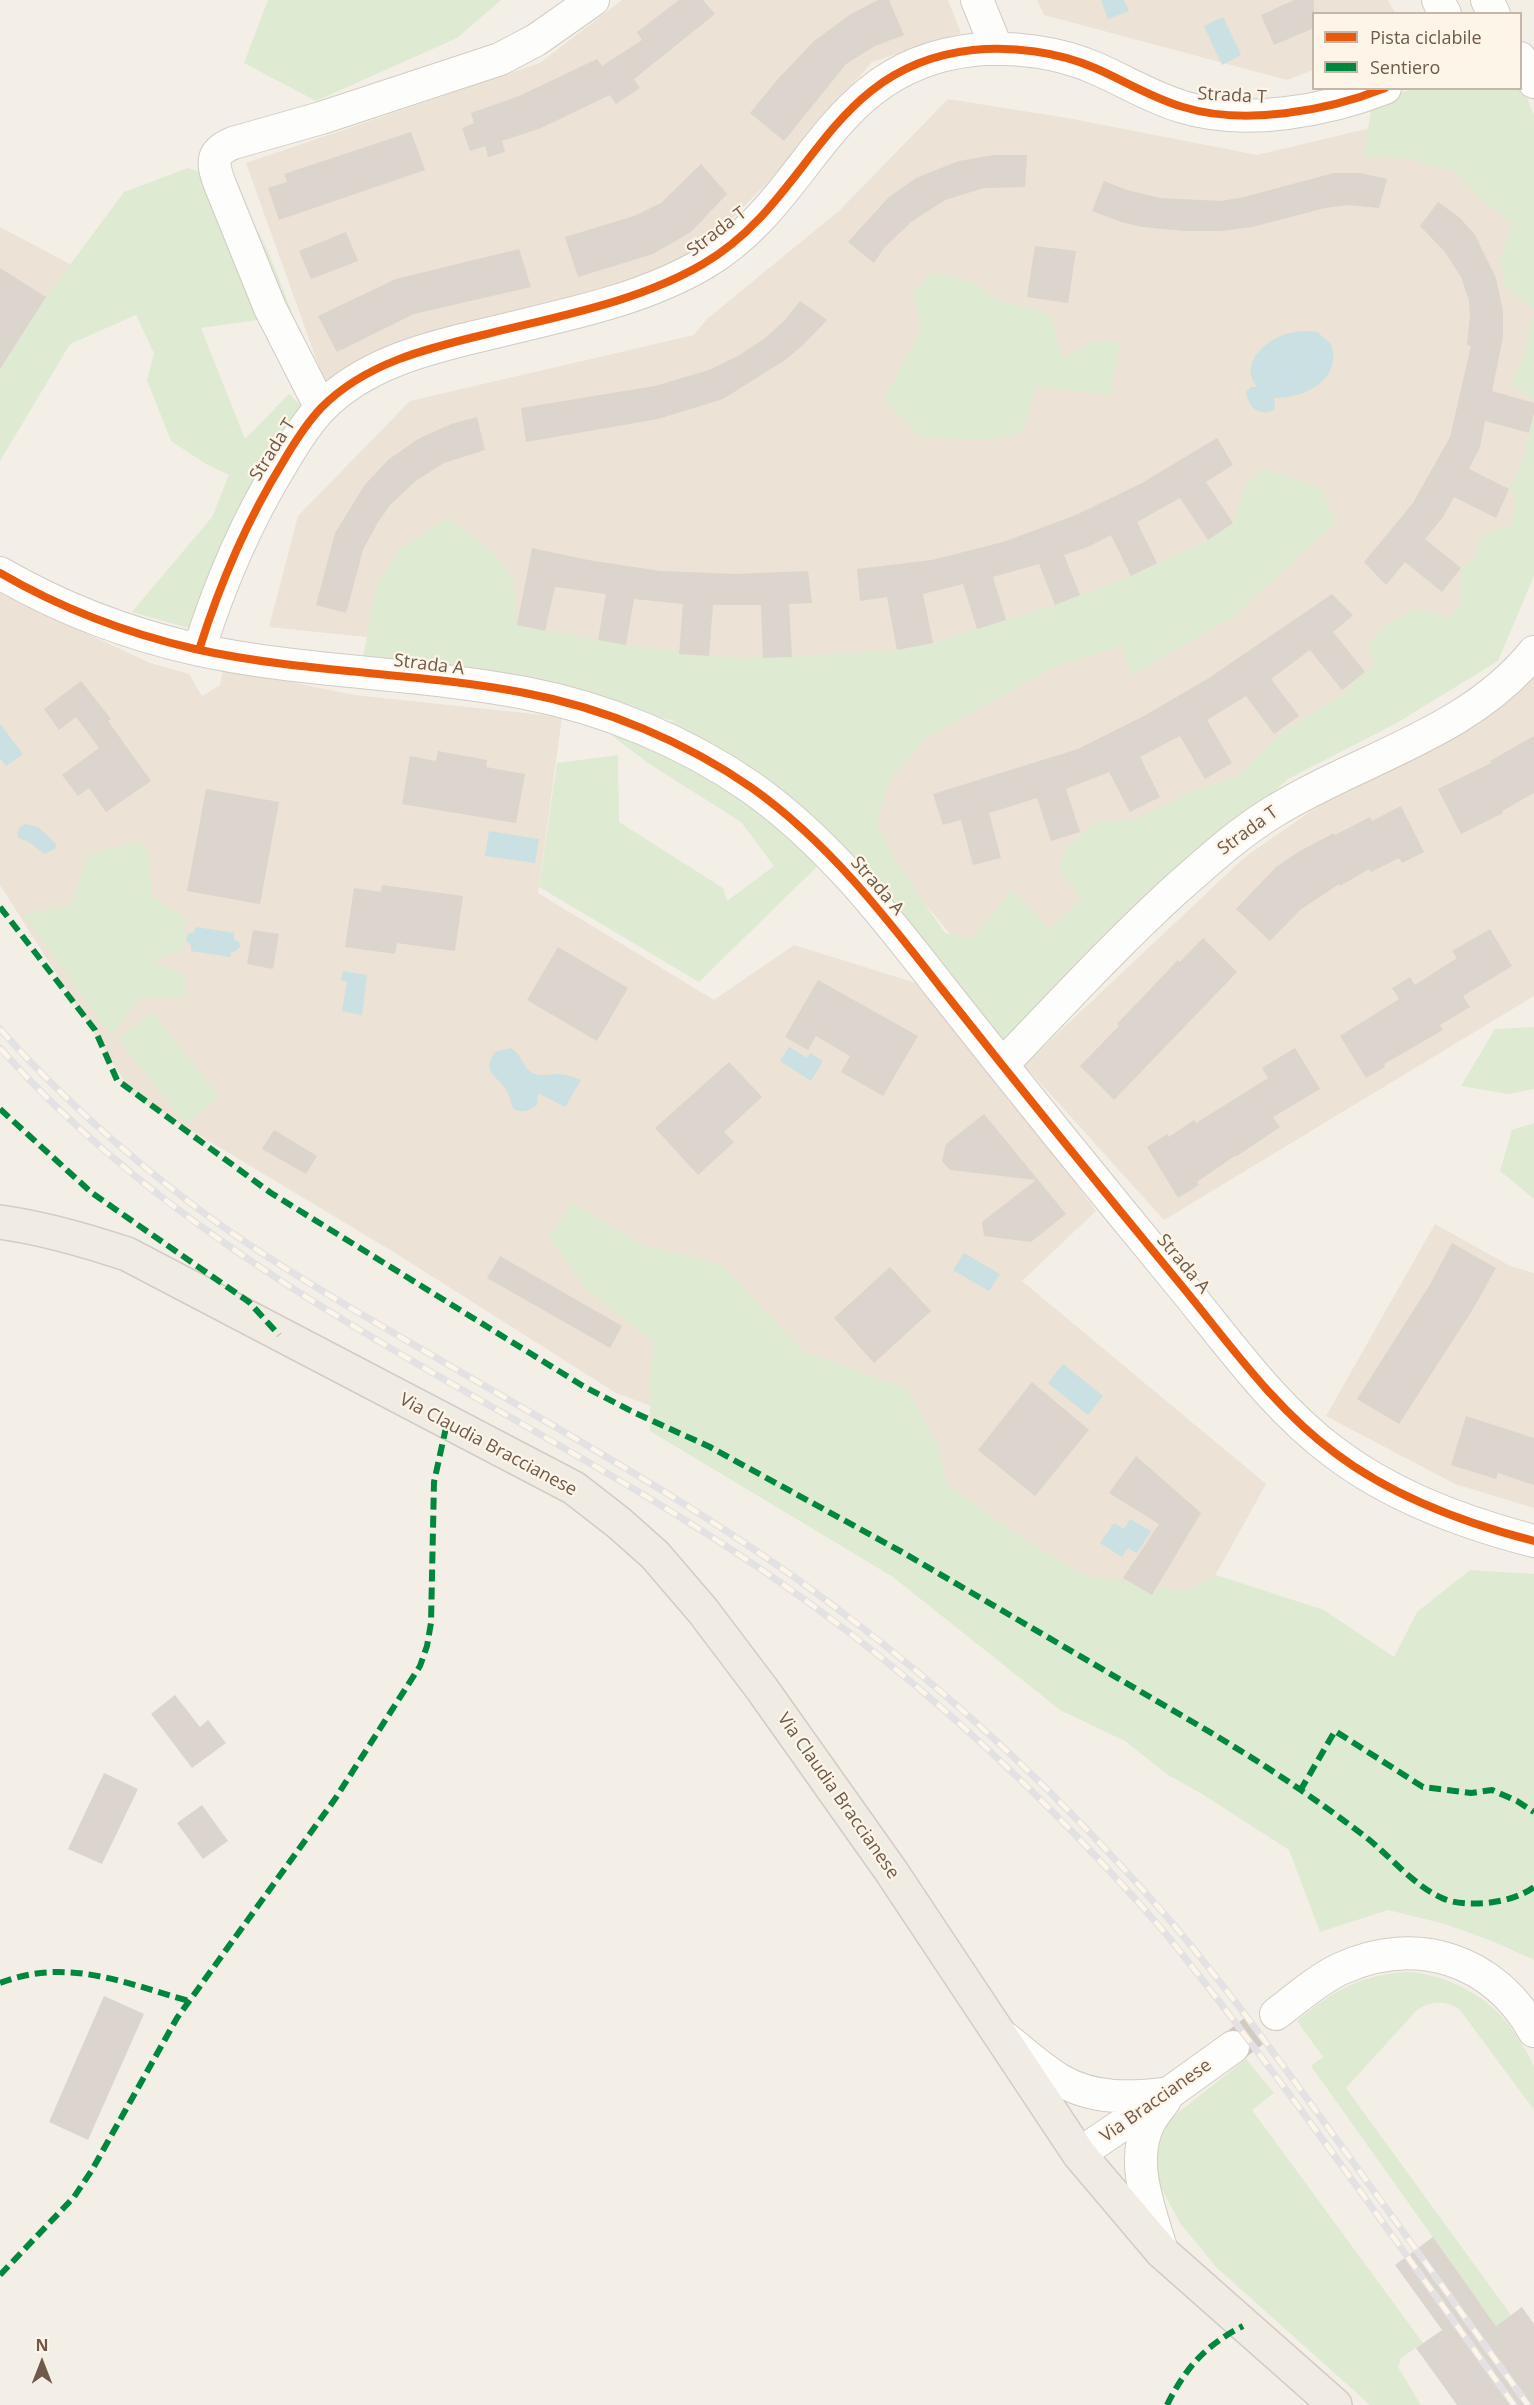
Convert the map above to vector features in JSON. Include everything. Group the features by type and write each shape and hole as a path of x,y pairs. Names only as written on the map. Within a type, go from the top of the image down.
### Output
{"main road":[{"name":"Via Claudia Braccianese","path":"0,1221 32,1226 127,1254 574,1488 619,1523 655,1555 703,1611 762,1689 891,1870 1000,2034"},
{"path":"1000,2034 1079,2154 1162,2252 1335,2405"}],"street":[{"path":"321,408 266,298 219,182 214,160 217,153 233,143 321,118 500,60 536,40 593,0"},
{"path":"977,0 997,49"},
{"name":"Strada T","path":"199,650 219,588 240,540 271,482 309,422 321,408 364,375 403,358 456,341 596,306 644,290 698,267 742,237 761,219 834,125 870,91 905,69 932,58 975,50 1022,50 1094,67 1159,99 1208,113 1254,114 1315,109 1340,104 1379,90"},
{"path":"1522,60 1534,82"},
{"name":"Strada A","path":"0,573 42,597 100,622 199,650 310,667 530,693 614,718 689,751 752,788 775,805 825,850 883,914 1002,1065 1250,1369 1284,1407 1319,1440 1378,1482 1406,1496 1500,1532 1534,1541"},
{"name":"Strada T","path":"1002,1065 1133,929 1211,858 1273,812 1455,719 1503,684 1534,652"},
{"path":"1276,2014 1329,1975 1341,1969 1363,1960 1389,1955 1416,1954 1452,1960 1486,1978 1522,2010 1534,2031"},
{"path":"1000,2034 1061,2080 1095,2094 1135,2097 1169,2094"},
{"name":"Via Braccianese","path":"1079,2154 1169,2094 1233,2047"},
{"path":"1162,2252 1141,2172 1141,2150 1148,2124 1169,2094"}],"shaded area":[{"path":"622,0 948,0 961,33 872,62 767,183 695,256 570,300 425,337 324,381 246,163 540,63"},
{"path":"1037,0 1388,0 1394,12 1312,12 1312,70 1287,80 1044,15"},
{"path":"1101,0 1124,0 1129,11 1108,19"},
{"path":"1223,17 1241,55 1222,65 1204,26"},
{"path":"948,99 1073,119 1257,155 1480,102 1534,259 1534,566 1202,816 1008,1003 830,790 764,725 510,652 269,627 298,516 410,401 694,335 707,319 840,210"},
{"path":"0,227 87,273 0,404"},
{"path":"1317,332 1331,344 1333,356 1326,377 1308,391 1274,398 1274,410 1264,412 1255,409 1249,402 1246,392 1251,387 1257,387 1252,379 1251,371 1256,356 1275,338 1289,333"},
{"path":"0,593 150,663 189,674 202,696 220,685 223,668 354,695 562,717 538,893 714,1000 794,945 932,988 1096,1211 1022,1281 1266,1484 1176,1646 959,1520 616,1393 400,1256 134,1096 0,885"},
{"path":"1534,677 1534,996 1164,1220 1024,1065 1245,857 1314,809"},
{"path":"0,724 23,754 6,766 0,758"},
{"path":"26,824 38,827 56,844 55,849 44,854 29,842 19,838 17,833 20,827"},
{"path":"489,831 539,839 535,863 485,856"},
{"path":"196,927 234,933 234,939 239,942 240,947 231,952 230,957 191,951 186,938 189,933 194,932"},
{"path":"343,971 367,975 362,1015 342,1011 347,982 341,980"},
{"path":"789,1047 807,1058 810,1053 823,1061 811,1081 780,1061"},
{"path":"510,1048 518,1054 526,1068 533,1073 557,1074 581,1080 565,1107 538,1093 537,1105 534,1107 522,1111 513,1108 507,1091 491,1073 489,1064 495,1052"},
{"path":"1435,1224 1510,1266 1534,1273 1534,1508 1455,1484 1326,1416"},
{"path":"964,1253 1000,1274 989,1291 953,1270"},
{"path":"1063,1364 1103,1396 1088,1415 1048,1383"},
{"path":"1130,1519 1151,1531 1137,1553 1128,1548 1122,1557 1100,1543 1114,1523 1124,1529"}],"green space":[{"path":"268,0 501,0 457,38 316,101 244,63"},
{"path":"1522,85 1534,116 1534,310 1505,286 1500,258 1512,223 1480,198 1456,172 1405,158 1364,157 1372,102 1409,90 1522,90"},
{"path":"188,168 233,184 268,251 293,315 201,328 245,439 289,394 306,410 199,631 132,612 212,517 229,475 206,464 171,441 147,380 154,353 136,315 70,344 0,461 0,369 46,297 124,192"},
{"path":"931,272 974,282 992,298 1050,314 1062,358 1096,340 1120,344 1110,395 1035,387 1023,432 984,440 920,437 884,399 922,327 913,294"},
{"path":"1534,311 1534,401 1512,384 1524,355"},
{"path":"1534,413 1534,576 1498,661 1395,724 1288,779 998,1044 835,849 699,982 539,887 557,763 618,755 619,822 723,888 727,901 774,866 741,822 648,763 606,731 676,721 441,672 361,667 377,584 399,550 447,518 495,554 513,580 517,625 626,645 709,656 763,658 897,650 933,643 1055,605 1131,576 1208,540 1233,523 1244,486 1263,470 1295,478 1322,490 1335,523 1233,617 1131,675 1123,645 1052,668 923,740 890,780 876,824 903,872 945,933 972,939 1012,890 1050,929 1081,898 1059,868 1065,849 1096,822 1135,819 1192,792 1239,775 1281,733 1337,698 1374,664 1368,645 1385,625 1415,609 1449,617 1459,605 1461,568 1475,558 1480,537 1513,524 1516,495 1509,489 1521,467"},
{"path":"136,842 148,850 152,897 186,918 184,949 152,962 186,976 185,997 140,997 111,1036 23,914 72,905 87,855"},
{"path":"152,1012 220,1097 186,1124 118,1039"},
{"path":"1534,1027 1534,1089 1508,1094 1461,1086 1495,1029"},
{"path":"1534,1123 1534,1199 1500,1171 1512,1130"},
{"path":"572,1203 643,1245 722,1265 804,1352 906,1388 938,1445 947,1484 1025,1540 1085,1575 1186,1591 1216,1575 1324,1610 1394,1657 1417,1612 1470,1570 1534,1574 1534,1960 1492,1941 1445,1924 1388,1910 1320,1932 1289,1850 1168,1775 1125,1741 1060,1710 893,1577 650,1431 653,1342 588,1291 549,1237"},
{"path":"1412,1972 1461,1986 1489,2004 1512,2028 1529,2055 1534,2068 1534,2110 1460,2010 1450,2004 1439,2002 1428,2004 1417,2010 1346,2088 1511,2315 1496,2326 1311,2066 1323,2057 1297,2021 1323,2000 1350,1985 1379,1976"},
{"path":"1246,2059 1274,2093 1252,2110 1423,2343 1401,2358 1398,2367 1421,2405 1370,2405 1216,2267 1180,2223 1154,2175 1156,2133 1164,2124"}],"building":[{"path":"679,0 703,0 715,14 634,79 640,88 616,104 610,95 541,128 502,141 505,152 488,157 485,146 470,151 462,128 474,123 471,113 519,96 597,59 602,66 642,40 637,32"},
{"path":"878,0 889,0 904,35 875,46 846,64 784,141 750,113 814,41 851,14"},
{"path":"1294,0 1314,0 1312,29 1274,45 1261,15"},
{"path":"411,132 425,170 279,220 268,188 287,182 284,174"},
{"path":"994,155 1027,155 1025,187 984,188 945,200 911,222 884,248 874,263 848,242 888,198 916,178 959,161"},
{"path":"701,164 727,194 691,232 653,254 578,277 565,237 634,216 661,203"},
{"path":"1334,173 1360,173 1387,179 1379,208 1348,205 1325,208 1252,227 1221,231 1185,231 1142,227 1092,211 1104,181 1127,190 1160,198 1221,201"},
{"path":"1438,202 1460,218 1475,235 1496,278 1503,311 1503,337 1492,391 1534,403 1529,433 1485,421 1480,447 1469,469 1509,489 1496,518 1454,497 1443,517 1425,539 1461,568 1442,592 1405,562 1386,585 1364,562 1413,503 1450,437 1471,346 1467,345 1469,301 1461,277 1445,252 1420,226"},
{"path":"346,232 358,261 311,279 299,251"},
{"path":"1035,246 1076,251 1068,303 1027,297"},
{"path":"519,249 531,287 414,314 337,352 318,316 396,279"},
{"path":"0,268 46,297 0,369"},
{"path":"800,301 827,320 785,360 723,399 658,419 526,442 521,408 655,386 709,370 738,356 764,339 783,322"},
{"path":"477,417 485,450 444,463 417,480 391,504 363,550 346,613 316,605 335,533 364,486 388,460 418,439 451,424"},
{"path":"1217,438 1233,465 1206,482 1233,523 1208,540 1180,498 1137,522 1157,563 1131,576 1111,535 1088,547 1064,555 1080,595 1055,605 1039,564 993,577 1006,620 977,629 963,584 923,594 933,643 897,650 887,597 860,601 857,569 932,560 1003,542 1076,515 1142,483"},
{"path":"532,548 588,560 660,571 735,574 808,571 812,603 789,604 792,657 763,658 761,605 713,605 709,656 679,654 683,604 634,599 626,645 598,640 606,594 555,587 545,631 517,625"},
{"path":"1332,594 1353,615 1333,632 1365,672 1342,690 1310,650 1271,679 1299,716 1274,734 1246,696 1207,720 1232,763 1205,779 1180,736 1140,757 1160,797 1130,812 1109,772 1066,789 1080,832 1051,841 1037,798 989,813 1001,858 973,865 961,820 943,825 933,794 1078,749 1144,716 1209,678"},
{"path":"81,681 111,719 108,721 151,781 106,812 89,788 78,796 62,775 99,748 76,717 59,730 44,709"},
{"path":"1534,736 1534,793 1502,811 1503,813 1461,834 1438,789 1491,763 1490,761"},
{"path":"438,751 487,760 486,767 525,774 516,823 402,804 410,756 436,761"},
{"path":"206,789 279,802 260,904 187,891"},
{"path":"1401,806 1424,852 1402,863 1399,858 1371,872 1369,869 1340,886 1339,884 1300,910 1270,941 1236,909 1276,867 1300,851 1334,833 1335,835 1370,817 1372,821"},
{"path":"382,885 463,896 455,951 397,943 395,954 345,947 354,888 381,892"},
{"path":"1490,929 1512,966 1463,996 1470,1007 1440,1025 1443,1030 1384,1064 1385,1067 1366,1078 1340,1036 1399,999 1392,988 1410,977 1415,985 1457,958 1452,951"},
{"path":"253,930 279,934 273,969 247,964"},
{"path":"1203,938 1237,972 1114,1100 1080,1066 1178,960 1180,962"},
{"path":"558,947 628,988 597,1041 527,1000"},
{"path":"818,980 918,1036 883,1096 841,1072 850,1056 816,1036 808,1050 785,1037"},
{"path":"1295,1048 1320,1089 1273,1117 1280,1127 1197,1182 1199,1185 1178,1198 1147,1147 1167,1134 1169,1137 1194,1120 1196,1123 1268,1078 1262,1068"},
{"path":"729,1062 762,1097 724,1132 734,1142 698,1175 655,1128"},
{"path":"984,1114 1066,1214 1031,1242 984,1236 982,1222 1036,1180 950,1170 942,1161 946,1144"},
{"path":"274,1130 317,1156 306,1174 262,1149"},
{"path":"1452,1243 1496,1268 1473,1309 1399,1424 1357,1399 1429,1286"},
{"path":"500,1256 622,1326 610,1348 487,1278"},
{"path":"890,1267 931,1311 874,1363 834,1318"},
{"path":"1032,1382 1089,1430 1035,1496 978,1450"},
{"path":"1466,1416 1534,1438 1534,1485 1498,1473 1496,1479 1451,1465"},
{"path":"1136,1456 1201,1513 1152,1595 1123,1578 1159,1524 1109,1493"},
{"path":"175,1695 200,1727 208,1720 226,1743 192,1768 151,1714"},
{"path":"104,1773 138,1789 102,1864 68,1849"},
{"path":"202,1805 228,1841 203,1859 177,1823"},
{"path":"104,1996 144,2014 88,2140 49,2122"},
{"path":"1433,2237 1496,2326 1522,2307 1534,2324 1534,2405 1457,2405 1416,2348 1442,2330 1395,2265"}],"tunnel":[{"path":"1233,2047 1276,2014"}],"railway":[{"path":"0,1029 92,1122 167,1185 220,1225 335,1299 631,1471 733,1535 877,1639 1008,1751 1090,1832 1189,1943 1272,2051 1528,2405"},
{"path":"0,1048 88,1136 184,1214 286,1284 392,1349 714,1538 852,1635 923,1692 991,1752 1087,1847 1170,1939 1302,2112 1514,2405"}],"marked path":[{"path":"0,907 95,1030 117,1080 271,1193 583,1386 710,1447 902,1552 1224,1741 1286,1780 1347,1823 1431,1892 1452,1901 1476,1904 1514,1897 1534,1887"},
{"path":"0,1109 92,1193 249,1302 279,1335"},
{"path":"0,2275 74,2197 92,2170 177,2018 335,1799 420,1666 427,1646 431,1623 434,1482 447,1423"},
{"path":"1300,1791 1335,1731 1423,1787 1471,1793 1492,1790 1517,1801 1534,1812"},
{"path":"0,1983 48,1972 72,1973 118,1981 189,2001"},
{"path":"1167,2405 1174,2391 1198,2358 1218,2341 1243,2326"}],"cycle path":[{"path":"199,650 225,577 257,507 300,434 321,408 338,392 357,379 398,359 465,339 570,314 625,298 678,277 703,264 740,237 771,206 824,139 852,108 884,81 924,61 988,49 1051,54 1081,62 1149,94 1183,107 1207,113 1232,115 1285,113 1312,109 1379,90"},
{"path":"0,573 70,609 169,643 277,663 484,686 525,693 585,708 644,729 727,771 780,809 806,832 877,907 1234,1351 1292,1416 1335,1453 1381,1483 1456,1517 1534,1541"}]}
